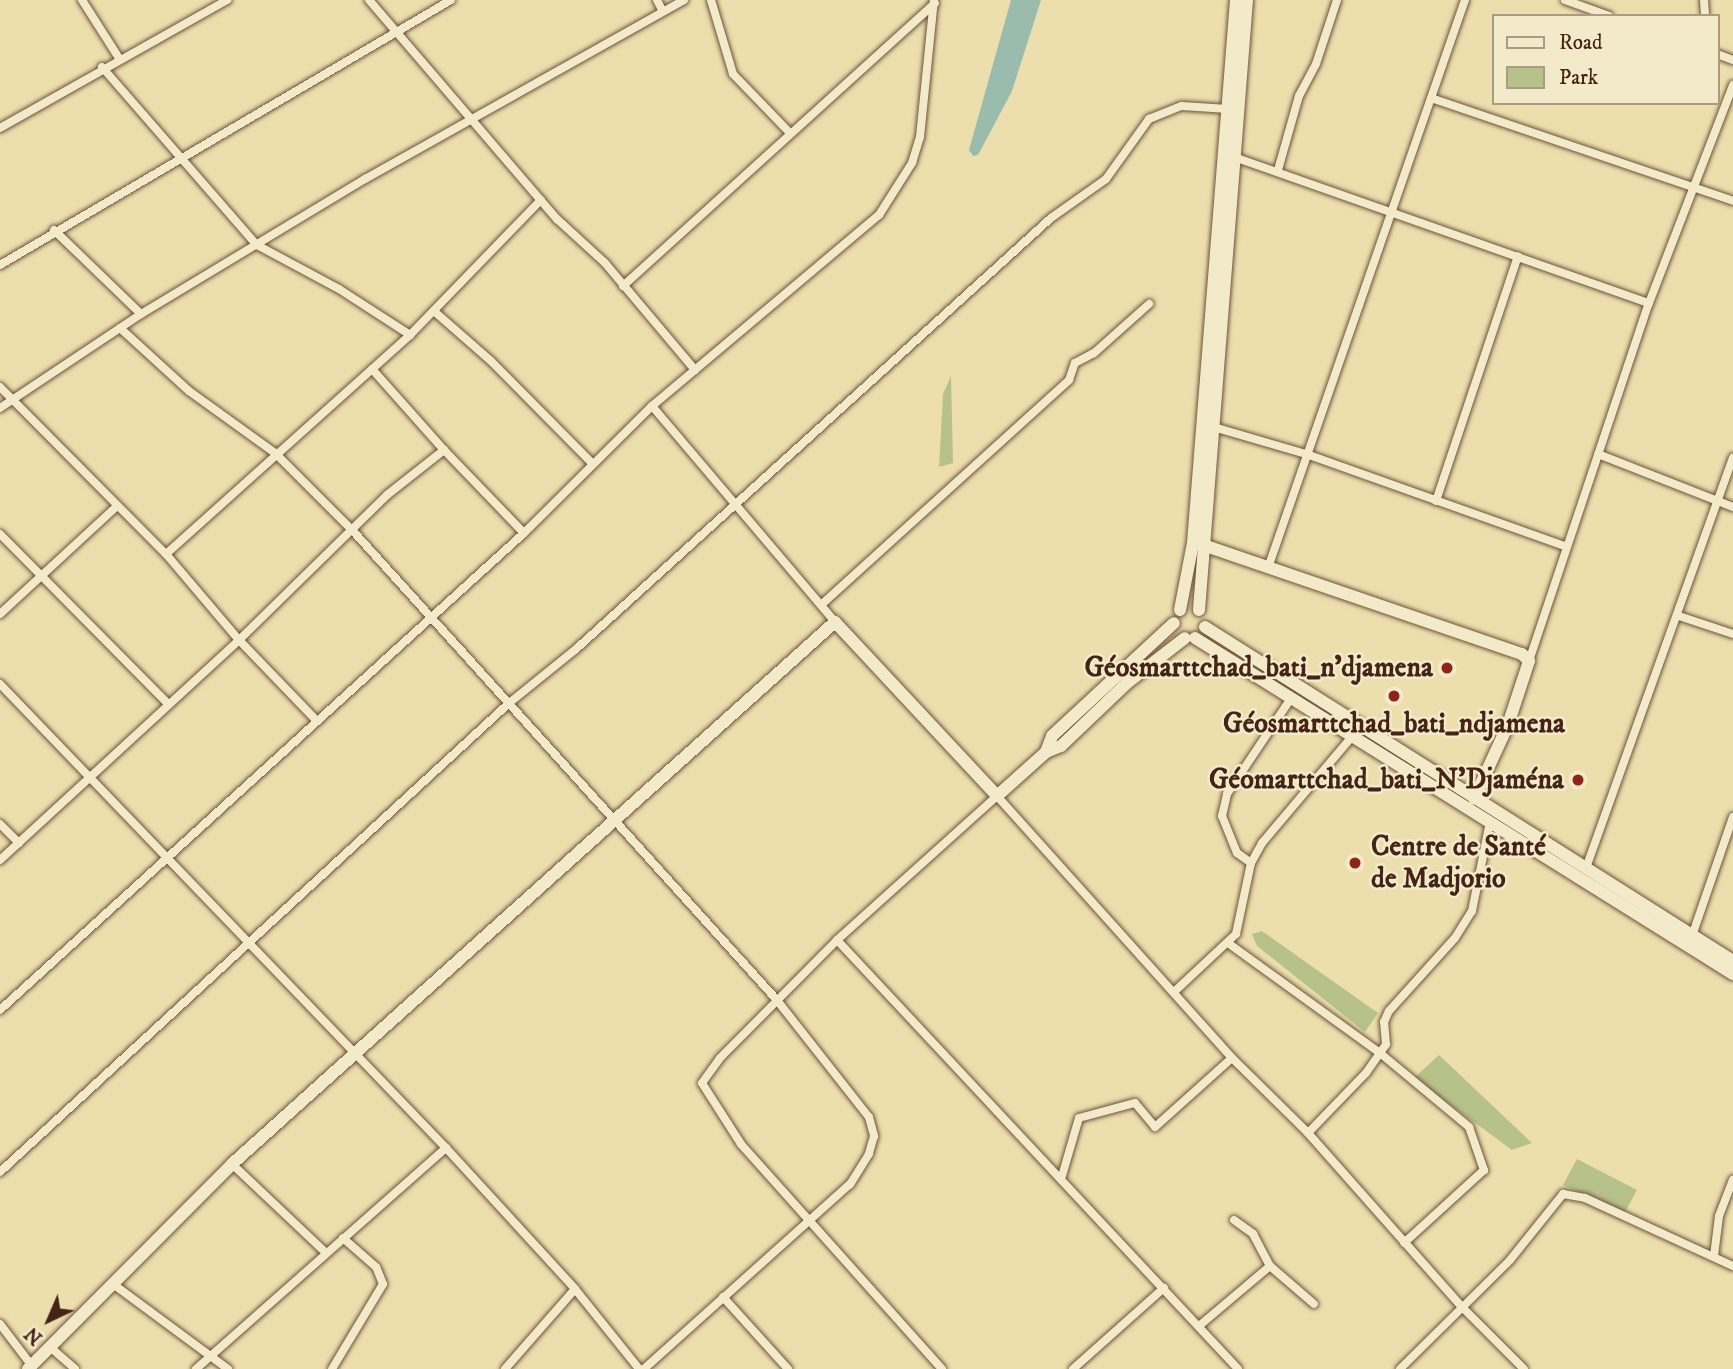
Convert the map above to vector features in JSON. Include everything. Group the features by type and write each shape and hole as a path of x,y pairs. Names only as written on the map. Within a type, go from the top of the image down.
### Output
{"street":[{"path":"82,0 119,58"},
{"path":"0,128 102,67 227,0"},
{"path":"369,0 541,200 623,286 695,370"},
{"path":"0,265 54,230 180,161 450,0"},
{"path":"657,0 662,10"},
{"path":"0,408 141,314 662,10 684,0"},
{"path":"711,0 733,74 789,132"},
{"path":"1236,0 1207,426 1206,546 1199,610 1205,627 1733,961"},
{"path":"1046,752 1052,736 1174,624 1180,610 1191,562 1207,426 1247,0"},
{"path":"1278,170 1295,108 1337,0"},
{"path":"1269,565 1465,0"},
{"path":"1565,0 1604,14"},
{"path":"623,286 789,132 936,1"},
{"path":"0,1010 524,533 592,463 652,407 847,245 879,215 900,186 920,137 936,1"},
{"path":"102,67 180,161 257,245 339,289 410,335"},
{"path":"1474,799 1508,725 1565,546 1649,303 1690,188 1733,85"},
{"path":"1431,98 1733,201"},
{"path":"0,1172 508,704 575,650 1051,218 1106,179 1149,119 1182,106 1228,109"},
{"path":"1234,157 1278,170 1391,213 1649,303"},
{"path":"166,554 275,453 435,312 541,200"},
{"path":"54,230 141,314"},
{"path":"1436,501 1518,256"},
{"path":"821,605 1069,380 1075,363 1094,353 1149,304"},
{"path":"435,312 491,361 592,463"},
{"path":"0,684 446,1148 575,1289 642,1369 850,1184 869,1154 874,1136 869,1117 776,999 615,817 508,704 353,531 275,453 188,391 120,328"},
{"path":"373,369 444,450 524,533"},
{"path":"0,387 116,507 166,554 239,640 316,720"},
{"path":"652,407 835,622 997,796 1232,1058 1308,1133 1463,1308 1524,1369"},
{"path":"1207,426 1309,455 1565,546"},
{"path":"0,860 88,775 239,640 387,495 444,450"},
{"path":"1598,454 1733,507"},
{"path":"1586,868 1679,615 1733,458"},
{"path":"0,614 116,507"},
{"path":"0,534 167,703"},
{"path":"1206,546 1269,565 1516,651 1529,661"},
{"path":"1180,610 1199,610"},
{"path":"1679,615 1733,634"},
{"path":"0,1324 30,1367 232,1164 835,622"},
{"path":"1174,624 1190,638 1733,974"},
{"path":"942,1369 741,1144 702,1083 776,999 837,940 1046,752 1061,746 1127,683 1205,627"},
{"path":"1251,863 1237,853 1222,816 1227,794 1290,699"},
{"path":"1174,992 1228,943 1241,920 1251,863 1262,843 1350,738"},
{"path":"1692,936 1733,817"},
{"path":"1308,1133 1366,1073 1387,1044 1384,1022 1389,1011 1455,939 1472,911 1490,822"},
{"path":"0,824 19,843"},
{"path":"837,940 1062,1176 1238,1369"},
{"path":"1228,943 1380,1053 1469,1127 1484,1170 1404,1243"},
{"path":"1062,1176 1079,1118 1135,1103 1155,1127 1232,1058"},
{"path":"196,1369 446,1148"},
{"path":"232,1164 326,1253"},
{"path":"1714,1256 1719,1216 1733,1180"},
{"path":"1400,1369 1463,1308 1563,1194 1584,1198 1733,1266"},
{"path":"1234,1220 1253,1234 1270,1266 1314,1304"},
{"path":"332,1369 383,1284 376,1267 343,1238"},
{"path":"1199,1326 1270,1266"},
{"path":"113,1284 228,1369"},
{"path":"1073,1369 1164,1288"},
{"path":"505,1369 575,1289"},
{"path":"723,1297 788,1369"},
{"path":"50,1347 75,1369"}],"green space":[{"path":"951,376 953,463 939,467 943,394"},
{"path":"1262,931 1378,1013 1365,1032 1257,946 1252,934"},
{"path":"1439,1055 1532,1143 1512,1150 1414,1078"},
{"path":"1577,1159 1637,1190 1625,1212 1563,1185"}],"shaded area":[{"path":"1011,0 1041,0 1012,91 978,155 973,156 969,150"}],"place":[{"name":"Géosmarttchad_bati_n'djamena","path":"1447,668"},
{"name":"Géosmarttchad_bati_ndjamena","path":"1394,696"},
{"name":"Géomarttchad_bati_N'Djaména","path":"1578,780"},
{"name":"Centre de Santé de Madjorio","path":"1355,863"}]}
